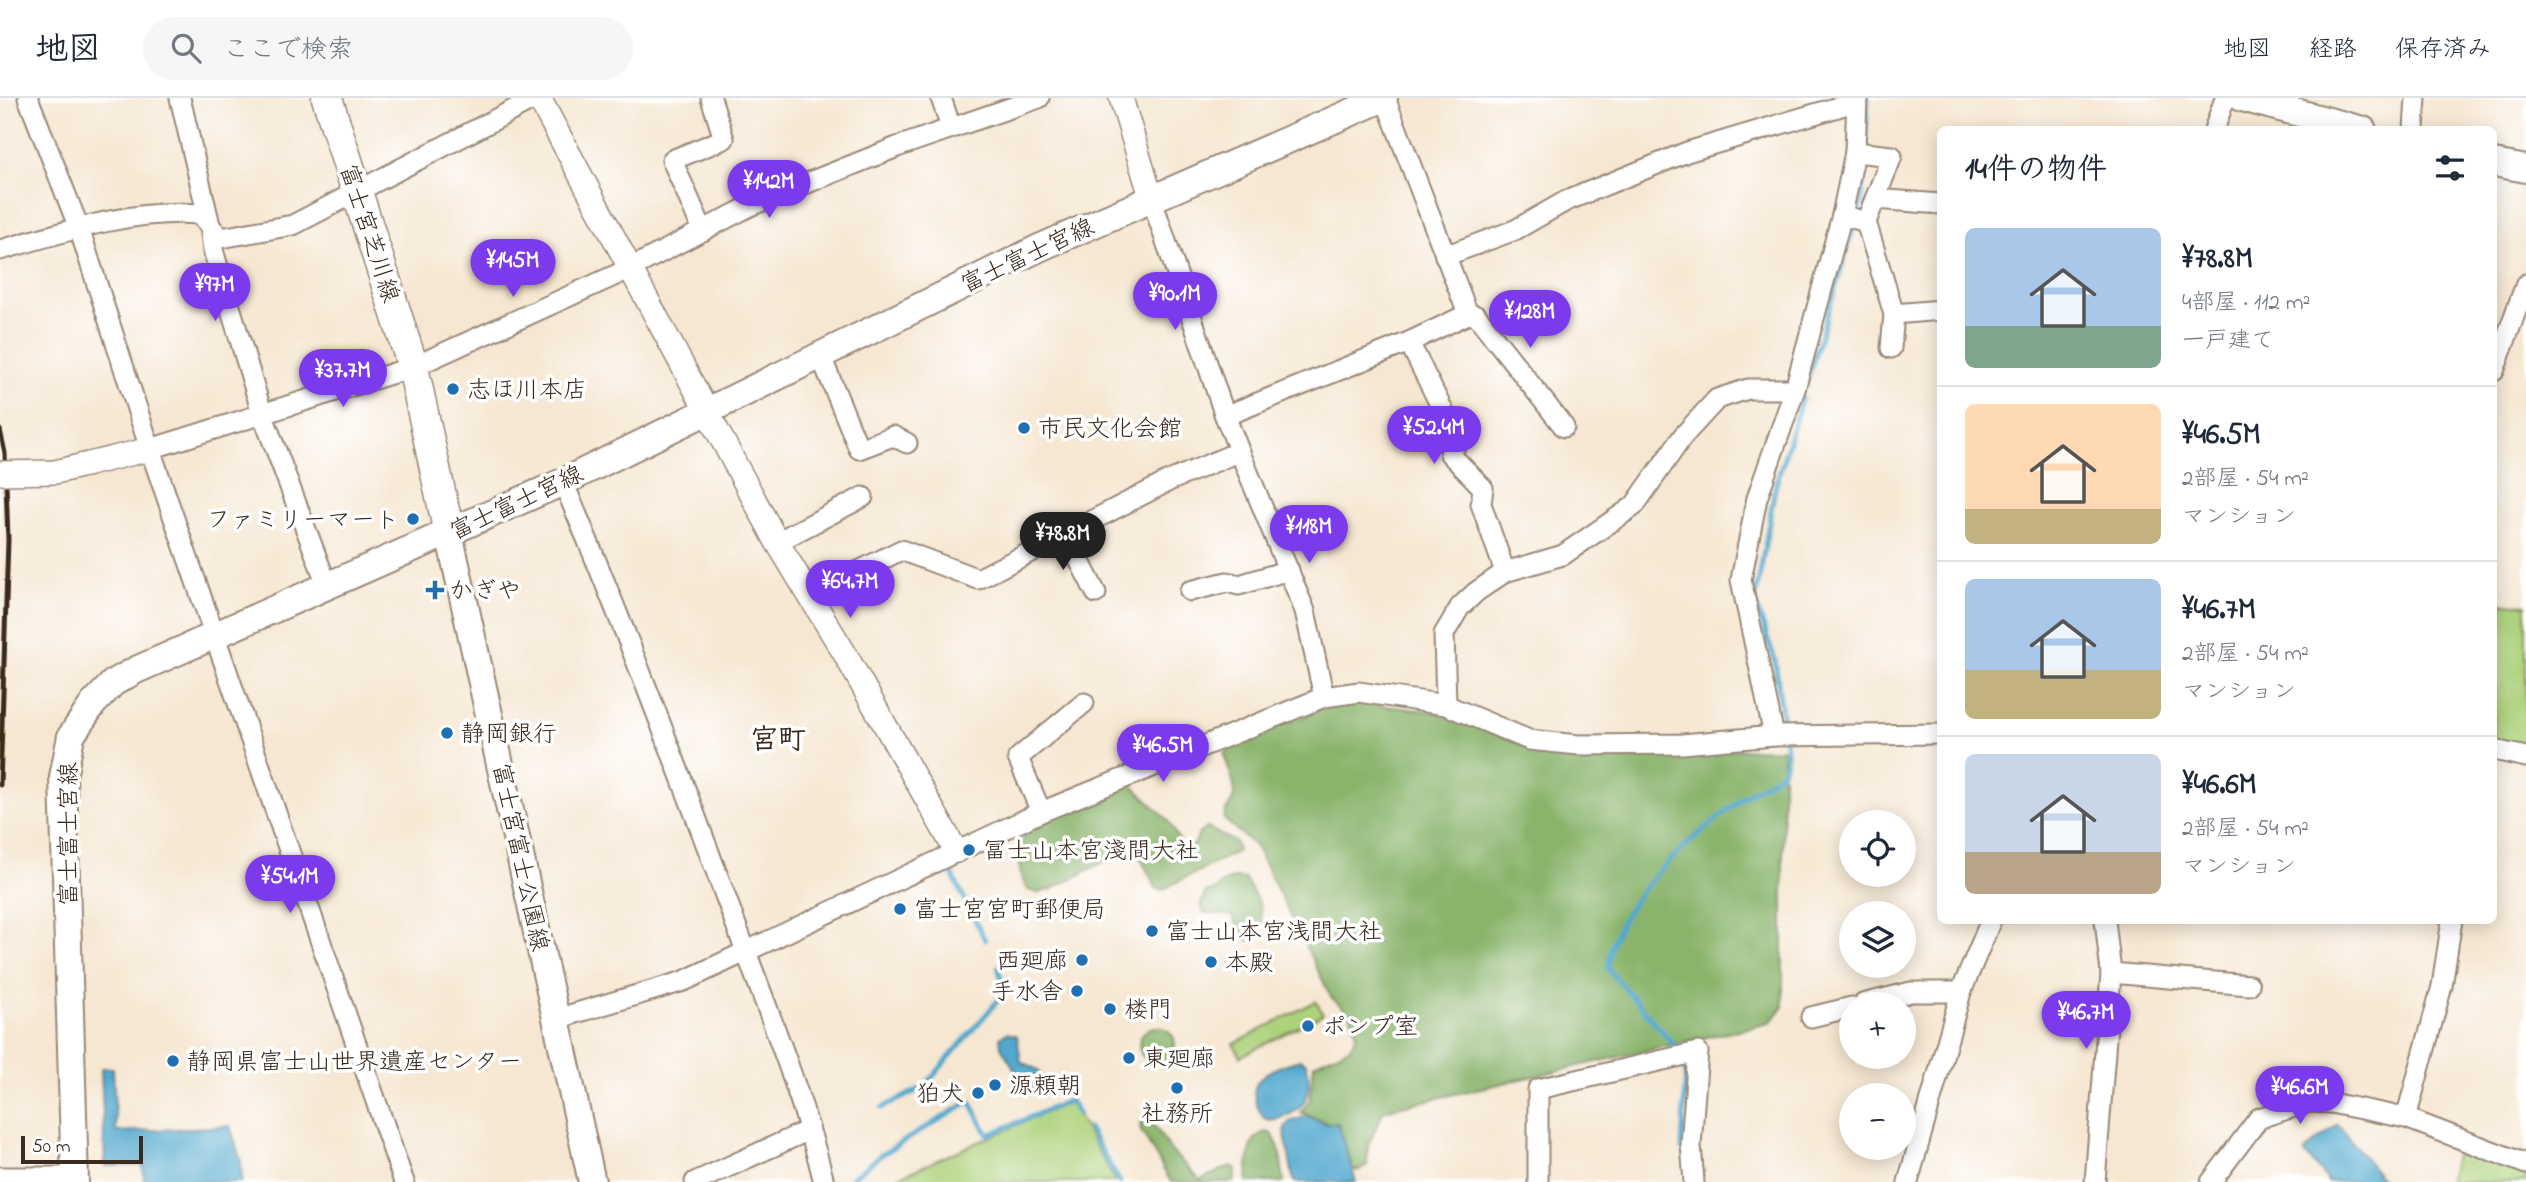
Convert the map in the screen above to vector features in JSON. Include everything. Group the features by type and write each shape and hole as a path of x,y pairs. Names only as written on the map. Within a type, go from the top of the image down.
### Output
{"main road":[{"name":"富士宮芝川線","path":"327,98 412,367 449,533"},
{"name":"富士富士宮線","path":"75,1180 63,777 72,736 93,704 113,683 214,634 563,482 820,354 1151,197 1384,98"},
{"path":"2242,98 2348,126"},
{"path":"2497,164 2526,170"},
{"name":"富士宮富士公園線","path":"449,533 592,1182"}],"street":[{"path":"28,98 79,228 150,449 404,1182"},
{"path":"180,98 211,225 214,250 262,413 327,585"},
{"path":"0,250 79,228 165,211 199,214 222,238 263,233 293,225 537,98 777,542 811,595 956,851"},
{"path":"703,231 672,160 724,139 711,98"},
{"path":"941,98 951,128"},
{"path":"0,473 55,472 150,449 412,367 629,269 750,206 951,128 1039,98"},
{"path":"1121,98 1151,197 1225,416 1305,611 1324,696"},
{"path":"1384,98 1468,314"},
{"path":"2215,126 2225,98"},
{"path":"2414,126 2416,98"},
{"path":"1445,256 1515,230 1566,201 1687,152 1858,99 1855,152 1842,215 1796,389 1757,498 1741,580 1774,736"},
{"path":"1855,152 1892,156 1866,222 1894,314 1891,348"},
{"path":"1875,199 1937,204"},
{"path":"1842,215 1866,222"},
{"path":"2497,365 2521,314 2526,284"},
{"path":"1894,314 1937,310"},
{"path":"1225,416 1409,342 1468,314 1477,316 1564,427"},
{"path":"1409,342 1458,441 1450,454 1483,488 1481,504 1505,572"},
{"path":"820,354 859,449 892,436 907,443"},
{"path":"1446,705 1444,634 1460,607 1505,572 1563,555 1634,506 1683,436 1717,399 1748,389 1796,389"},
{"path":"811,595 901,550 978,579 1169,481 1238,452"},
{"path":"563,482 628,633 809,1130 824,1182"},
{"path":"777,542 863,497"},
{"path":"1065,533 1096,593"},
{"path":"1190,591 1227,582 1239,585 1289,570"},
{"path":"556,1019 684,981 746,954 1041,812 1324,696 1359,692 1446,705 1529,740 1579,745 1682,744 1774,736 1937,734"},
{"path":"1041,812 1018,758 1084,704"},
{"path":"2497,751 2526,757"},
{"path":"1908,1182 1961,992 1988,924"},
{"path":"2095,1182 2111,973 2105,924"},
{"path":"2406,1118 2442,986 2451,924"},
{"path":"2111,973 2249,985"},
{"path":"1916,992 1961,992"},
{"path":"1811,1017 1839,1010"},
{"path":"1538,1182 1538,1088 1699,1052 1691,1145 1694,1182"},
{"path":"2211,1182 2259,1118 2309,1102 2331,1103 2406,1118 2526,1164"},
{"path":"695,1182 809,1130"},
{"path":"0,1177 75,1180"}],"green space":[{"path":"2497,602 2526,605 2526,748 2497,742"},
{"path":"1345,701 1444,713 1537,751 1783,749 1783,1008 1769,1023 1384,1110 1368,1146 1367,1166 1359,1171 1353,1170 1338,1123 1326,1123 1301,1112 1310,1099 1314,1064 1349,1048 1357,1034 1350,1014 1331,997 1256,847 1224,819 1234,794 1224,754 1235,742"},
{"path":"1131,784 1167,819 1183,847 1194,845 1199,833 1208,828 1235,842 1238,851 1162,890 1156,888 1136,849 1131,848 1052,889 1038,893 1028,890 1021,874 1019,857 1030,825"},
{"path":"1233,878 1245,879 1260,905 1262,924 1254,929 1249,941 1240,935 1233,916 1204,913 1201,903 1205,893 1216,890"},
{"path":"1316,1001 1323,1014 1240,1057 1234,1044"},
{"path":"1157,1027 1170,1032 1175,1045 1170,1058 1157,1063 1144,1058 1139,1045 1144,1032"},
{"path":"1070,1102 1116,1182 887,1182"},
{"path":"1151,1121 1172,1152 1200,1180 1231,1166 1236,1169 1234,1182 1171,1182 1140,1129 1141,1123"},
{"path":"1267,1132 1273,1135 1279,1148 1284,1182 1247,1182 1252,1145 1260,1134"},
{"path":"2458,1143 2526,1169 2526,1182 2449,1182"}],"water":[{"path":"1007,1033 1017,1036 1021,1062 1040,1073 1041,1087 1029,1094 1021,1092 1015,1084 1015,1070 1001,1047 1000,1037"},
{"path":"1300,1060 1306,1063 1309,1080 1304,1101 1286,1116 1264,1118 1254,1094 1256,1085 1268,1072"},
{"path":"101,1068 113,1068 116,1132 230,1126 241,1161 242,1182 144,1182 143,1165 105,1166"},
{"path":"1307,1116 1326,1124 1337,1123 1356,1182 1294,1182 1284,1130 1289,1122"},
{"path":"2338,1124 2384,1182 2328,1182 2304,1152"}],"waterway":[{"path":"1806,384 1862,200 1868,98"},
{"path":"1784,731 1775,660 1755,602 1775,488 1802,397"},
{"path":"1682,1149 1686,1071 1678,1049 1608,969 1612,943 1623,918 1639,894 1659,872 1725,812 1784,768 1785,740"},
{"path":"951,872 985,940"},
{"path":"882,1108 924,1087 1000,998 1004,988 998,967"},
{"path":"848,1181 881,1155 970,1101 988,1135 1070,1100 1078,1114"},
{"path":"1088,1128 1120,1182"}],"railway":[{"path":"0,430 5,453 8,540 0,785"}],"place":[{"name":"志ほ川本店","path":"453,389"},
{"name":"市民文化会館","path":"1024,428"},
{"name":"ファミリーマート","path":"413,519"},
{"name":"かぎや","path":"435,590"},
{"name":"静岡銀行","path":"447,733"},
{"name":"冨士山本宮淺間大社","path":"969,850"},
{"name":"富士宮宮町郵便局","path":"900,909"},
{"name":"富士山本宮浅間大社","path":"1152,931"},
{"name":"西廻廊","path":"1082,960"},
{"name":"本殿","path":"1211,962"},
{"name":"手水舎","path":"1077,991"},
{"name":"楼門","path":"1110,1009"},
{"name":"ポンプ室","path":"1308,1026"},
{"name":"東廻廊","path":"1129,1058"},
{"name":"静岡県富士山世界遺産センター","path":"173,1061"},
{"name":"源頼朝","path":"995,1085"},
{"name":"社務所","path":"1177,1088"},
{"name":"狛犬","path":"978,1093"}],"district":[{"name":"宮町","path":"778,738"}]}
